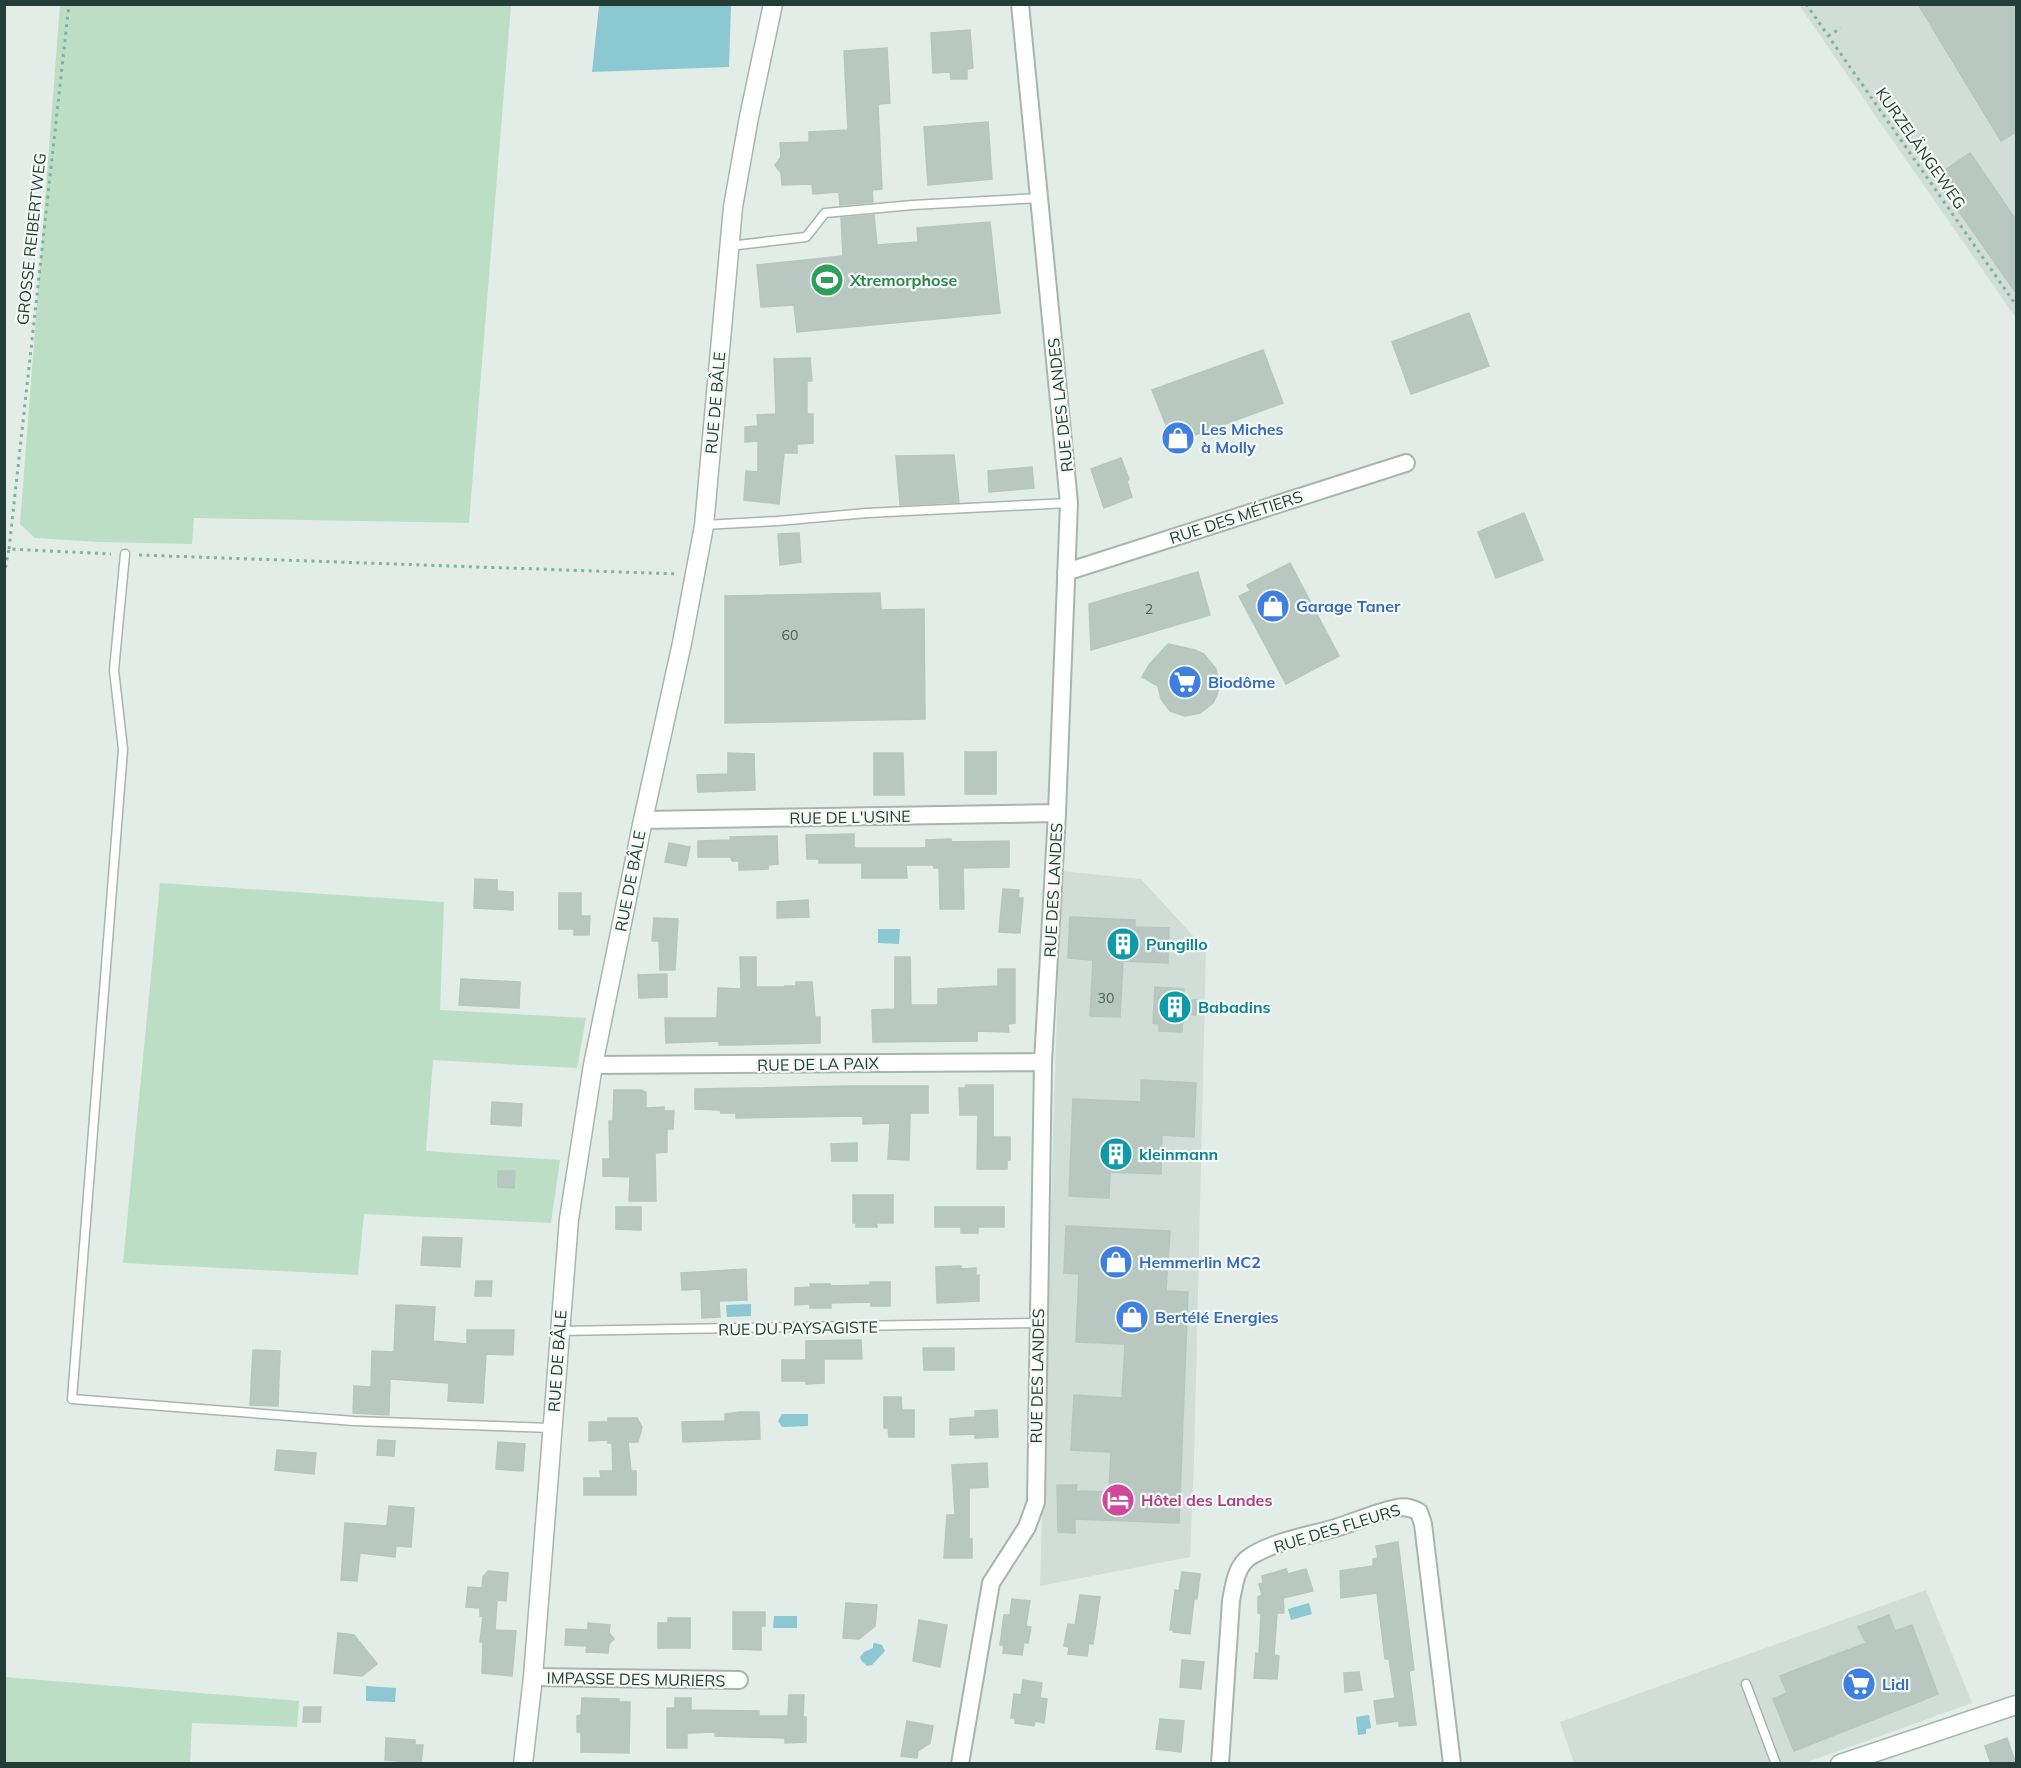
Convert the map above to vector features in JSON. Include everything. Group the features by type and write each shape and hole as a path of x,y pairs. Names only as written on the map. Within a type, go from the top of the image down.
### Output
{"street":[{"name":"RUE DE BÂLE","path":"523,1764 533,1677 569,1219 593,1065 682,643 704,525 733,207 773,4"},
{"name":"RUE DES LANDES","path":"960,1764 991,1583 1027,1527 1036,1502 1043,1062 1057,813 1069,503 1020,4"},
{"name":"RUE DES MÉTIERS","path":"1066,572 1406,463"},
{"name":"RUE DE L'USINE","path":"643,820 1057,813"},
{"name":"RUE DE LA PAIX","path":"593,1065 1043,1062"},
{"name":"RUE DES FLEURS","path":"1220,1764 1231,1601 1242,1564 1251,1556 1287,1541 1397,1508 1410,1507 1419,1512 1423,1524 1452,1764"},
{"name":"IMPASSE DES MURIERS","path":"533,1677 739,1680"},
{"path":"1840,1764 2016,1705"}],"lane":[{"path":"728,246 806,237 825,213 1040,198"},
{"path":"704,525 778,522 867,513 1069,503"},
{"path":"126,554 114,670 123,749 72,1399 354,1421 552,1428"},
{"name":"RUE DU PAYSAGISTE","path":"559,1331 1038,1323"},
{"path":"1746,1684 1776,1764"}],"path":[{"name":"GROSSE REIBERTWEG","path":"4,575 9,549 69,4"},
{"name":"KURZELÄNGEWEG","path":"1806,4 2016,305"},
{"path":"1828,36 1841,28"},
{"path":"9,549 694,575"}],"shaded area":[{"path":"1799,5 2016,5 2016,318 1886,131"},
{"path":"1061,871 1141,879 1206,950 1194,1463 1190,1557 1040,1586"},
{"path":"1926,1590 1972,1703 1802,1764 1574,1763 1560,1722"}],"green space":[{"path":"60,5 511,5 469,523 194,518 192,544 35,538 20,524"},
{"path":"160,883 444,902 440,1010 586,1018 577,1068 433,1060 426,1151 560,1160 551,1223 364,1214 358,1275 123,1263"},
{"path":"4,1677 299,1701 297,1727 192,1723 190,1763 5,1763"}],"water":[{"path":"599,5 731,5 729,67 592,72"},
{"path":"878,929 900,929 899,944 878,943"},
{"path":"751,1304 751,1316 727,1317 726,1305"},
{"path":"782,1414 808,1414 808,1426 782,1427 778,1421"},
{"path":"1309,1603 1312,1614 1291,1620 1288,1609"},
{"path":"774,1616 797,1616 797,1628 773,1628"},
{"path":"875,1643 882,1645 885,1651 872,1665 867,1666 860,1657 864,1652 873,1648"},
{"path":"366,1686 396,1688 395,1702 366,1701"},
{"path":"1369,1715 1371,1728 1366,1729 1366,1734 1358,1735 1356,1717"}],"building":[{"path":"1918,4 2016,4 2016,132 2001,141"},
{"path":"970,30 973,68 967,69 967,79 951,79 950,72 933,73 931,33"},
{"path":"887,48 890,103 878,104 882,189 872,190 873,202 840,205 839,192 813,194 812,184 782,185 781,173 775,165 781,157 780,143 809,142 809,132 848,130 844,51"},
{"path":"988,122 992,179 928,185 924,127"},
{"path":"1970,153 2016,220 2016,293 1935,177"},
{"path":"874,215 877,245 918,242 917,228 990,222 1000,313 797,332 794,305 761,307 757,265 843,256 841,218"},
{"path":"1469,313 1489,366 1411,394 1392,342"},
{"path":"1263,350 1283,403 1173,443 1152,390"},
{"path":"810,358 812,381 807,381 807,414 813,414 813,443 797,444 797,453 784,453 779,504 744,500 746,471 758,472 758,441 745,442 745,427 758,426 757,415 776,414 774,359"},
{"path":"954,455 959,502 900,505 896,456"},
{"path":"1121,458 1129,479 1127,481 1132,497 1104,508 1091,469"},
{"path":"1032,467 1034,488 989,492 988,471"},
{"path":"1524,513 1543,560 1496,578 1478,532"},
{"path":"799,533 801,562 780,565 778,534"},
{"path":"1290,563 1339,656 1286,684 1239,596 1250,591 1247,585"},
{"path":"1198,572 1210,615 1091,650 1089,604"},
{"path":"880,593 881,610 924,609 925,719 725,723 725,596"},
{"name":"Biodôme","path":"1168,644 1204,654 1216,669 1219,686 1217,695 1213,703 1200,713 1185,716 1170,711 1161,699 1158,686 1142,677 1149,665"},
{"path":"965,752 996,752 996,794 965,794"},
{"path":"728,753 754,754 755,790 698,792 697,775 728,774"},
{"path":"874,753 903,753 904,795 874,795"},
{"path":"854,834 854,848 926,848 926,840 1009,841 1009,867 963,868 964,909 940,909 939,868 934,868 933,865 906,865 907,878 862,878 862,863 819,863 819,859 807,859 806,835"},
{"path":"777,836 778,864 768,865 768,869 739,870 739,861 732,861 731,857 698,857 698,841 731,840 730,837"},
{"path":"669,843 690,847 686,866 665,862"},
{"path":"475,879 497,880 497,891 513,892 513,910 474,908"},
{"path":"1003,889 1019,890 1018,898 1023,898 1020,933 999,932"},
{"path":"559,893 581,893 581,916 590,916 589,935 574,935 574,929 559,929"},
{"path":"808,900 809,917 777,918 777,902"},
{"name":"Pungillo","path":"1070,917 1135,920 1135,927 1169,928 1168,963 1123,961 1120,1017 1090,1016 1093,960 1068,958"},
{"path":"654,918 678,919 675,970 660,970 659,941 652,941"},
{"path":"740,957 756,957 756,987 785,987 796,986 796,982 812,982 815,1017 820,1017 820,1043 719,1045 719,1041 666,1043 665,1018 717,1018 718,988 741,989"},
{"path":"895,957 910,957 911,1005 938,1005 938,989 998,986 998,969 1015,969 1015,1023 1008,1024 1009,1032 977,1031 977,1041 873,1042 872,1010 895,1009"},
{"path":"667,974 667,997 639,998 638,975"},
{"path":"461,979 520,982 519,1008 459,1005"},
{"name":"Babadins","path":"1155,987 1184,989 1183,1000 1197,1000 1196,1015 1183,1014 1182,1032 1159,1031 1159,1024 1153,1023"},
{"name":"kleinmann","path":"1141,1080 1196,1083 1194,1137 1162,1135 1161,1174 1110,1172 1109,1198 1069,1196 1073,1099 1141,1102"},
{"path":"966,1085 993,1085 993,1137 1010,1137 1010,1160 1007,1160 1007,1169 977,1169 978,1115 960,1115 959,1088 965,1088"},
{"path":"928,1086 928,1113 910,1113 909,1160 888,1159 890,1123 863,1124 863,1116 736,1118 736,1113 695,1109 695,1089"},
{"path":"614,1090 642,1090 646,1092 646,1108 664,1107 664,1111 674,1111 673,1129 667,1129 667,1152 655,1153 656,1201 629,1201 630,1177 603,1176 603,1159 610,1159 609,1121 613,1121"},
{"path":"492,1102 522,1104 521,1126 491,1124"},
{"path":"857,1143 857,1161 832,1161 831,1144"},
{"path":"498,1171 515,1171 514,1188 498,1187"},
{"path":"853,1195 893,1195 893,1223 876,1223 877,1227 856,1227 856,1223 853,1223"},
{"path":"616,1207 641,1207 641,1230 616,1229"},
{"path":"935,1207 1004,1207 1004,1227 978,1227 978,1233 961,1233 961,1227 935,1227"},
{"path":"1066,1226 1170,1231 1166,1291 1188,1292 1179,1523 1075,1519 1075,1533 1058,1532 1057,1485 1077,1485 1076,1491 1109,1492 1111,1452 1071,1450 1074,1395 1122,1398 1125,1344 1076,1342 1079,1274 1064,1273"},
{"path":"423,1237 462,1238 460,1267 421,1265"},
{"path":"961,1266 961,1269 976,1268 976,1276 979,1275 979,1301 937,1303 936,1267"},
{"path":"746,1269 747,1300 719,1301 720,1317 702,1318 701,1289 682,1290 681,1273"},
{"path":"476,1281 492,1281 491,1296 475,1296"},
{"path":"870,1282 890,1282 890,1306 871,1306 871,1302 831,1303 831,1308 810,1308 810,1304 795,1305 795,1288 811,1287 810,1284 870,1285"},
{"path":"396,1305 435,1307 433,1341 467,1344 467,1330 514,1330 513,1355 486,1354 483,1403 448,1401 449,1383 390,1379 389,1415 353,1413 354,1386 371,1387 372,1351 394,1352"},
{"path":"861,1340 862,1359 824,1359 824,1383 806,1384 806,1381 782,1381 782,1360 806,1360 806,1341"},
{"path":"923,1348 954,1348 954,1370 924,1370"},
{"path":"253,1350 280,1351 278,1406 250,1405"},
{"path":"884,1397 901,1397 902,1410 914,1410 914,1437 889,1437 888,1428 884,1428"},
{"path":"997,1410 998,1437 975,1438 975,1434 950,1435 950,1419 975,1417 975,1411"},
{"path":"759,1412 760,1439 683,1442 682,1422 725,1421 725,1414"},
{"path":"608,1418 637,1418 642,1427 638,1442 628,1442 631,1471 636,1471 636,1495 584,1495 584,1478 601,1478 600,1471 613,1471 612,1443 608,1443 608,1440 589,1441 589,1422 608,1422"},
{"path":"378,1440 395,1441 394,1456 377,1455"},
{"path":"498,1442 525,1444 523,1471 496,1469"},
{"path":"277,1450 316,1453 314,1474 275,1470"},
{"path":"987,1463 988,1487 969,1488 969,1539 972,1539 972,1558 944,1558 947,1515 955,1515 952,1465"},
{"path":"389,1506 414,1508 411,1547 396,1546 395,1557 360,1553 357,1581 341,1580 345,1523 387,1526"},
{"path":"1398,1542 1414,1670 1409,1671 1416,1725 1399,1726 1399,1721 1377,1724 1374,1701 1395,1698 1389,1659 1385,1659 1377,1593 1341,1598 1340,1571 1373,1566 1373,1559 1378,1558 1376,1546"},
{"path":"1286,1569 1288,1574 1306,1569 1313,1591 1283,1598 1284,1613 1277,1613 1274,1655 1279,1656 1277,1679 1254,1678 1256,1653 1259,1654 1261,1613 1258,1613 1258,1597 1262,1595 1259,1584 1263,1583 1262,1576"},
{"path":"488,1571 508,1573 506,1601 497,1600 495,1630 516,1631 512,1676 482,1673 483,1642 480,1642 483,1616 480,1616 480,1608 466,1607 468,1587 482,1588 483,1577"},
{"path":"1182,1572 1200,1574 1197,1599 1194,1599 1190,1634 1170,1630 1175,1590 1179,1591"},
{"path":"1080,1595 1100,1597 1093,1644 1089,1643 1087,1656 1068,1654 1069,1647 1064,1646 1068,1624 1075,1625"},
{"path":"1012,1599 1030,1601 1026,1626 1031,1627 1028,1643 1024,1642 1022,1655 1003,1653 1004,1646 1000,1645 1004,1615 1010,1615"},
{"path":"846,1603 877,1605 875,1626 859,1639 843,1638"},
{"path":"733,1612 765,1612 765,1626 761,1626 761,1650 733,1649"},
{"name":"Lidl","path":"1889,1615 1895,1631 1912,1625 1938,1694 1794,1751 1773,1699 1787,1693 1780,1676 1866,1643 1858,1627"},
{"path":"668,1618 690,1618 690,1648 658,1648 658,1623 668,1623"},
{"path":"919,1620 947,1625 940,1667 913,1661"},
{"path":"588,1623 610,1625 609,1633 614,1639 609,1644 608,1653 586,1652 587,1646 565,1645 566,1629 588,1630"},
{"path":"338,1633 354,1635 377,1664 362,1676 334,1673"},
{"path":"1182,1660 1204,1662 1201,1689 1180,1687"},
{"path":"1359,1672 1362,1690 1345,1692 1344,1673"},
{"path":"1023,1680 1042,1683 1040,1698 1047,1699 1044,1723 1035,1721 1034,1726 1015,1723 1015,1718 1011,1718 1014,1694 1021,1695"},
{"path":"789,1695 804,1695 803,1717 806,1717 806,1742 785,1743 785,1738 715,1736 715,1732 687,1733 687,1748 667,1748 667,1708 675,1708 675,1698 691,1698 691,1710 759,1711 759,1716 788,1716"},
{"path":"582,1698 619,1699 619,1702 630,1702 629,1753 581,1752 581,1732 577,1732 577,1716 581,1715"},
{"path":"304,1707 321,1707 320,1722 303,1722"},
{"path":"1160,1719 1184,1721 1181,1752 1156,1749"},
{"path":"907,1721 933,1726 930,1743 918,1751 917,1758 901,1756"},
{"path":"386,1738 415,1740 415,1745 423,1745 421,1763 385,1760"},
{"path":"2007,1738 2016,1764 1991,1764 1985,1746"}],"place":[{"name":"Xtremorphose","path":"827,280"},
{"name":"Les Miches à Molly","path":"1178,438"},
{"name":"Garage Taner","path":"1273,606"},
{"name":"Biodôme","path":"1185,682"},
{"name":"Pungillo","path":"1123,944"},
{"name":"Babadins","path":"1175,1007"},
{"name":"kleinmann","path":"1116,1154"},
{"name":"Hemmerlin MC2","path":"1116,1262"},
{"name":"Bertélé Energies","path":"1132,1317"},
{"name":"Hôtel des Landes","path":"1118,1500"},
{"name":"Lidl","path":"1859,1684"}]}
